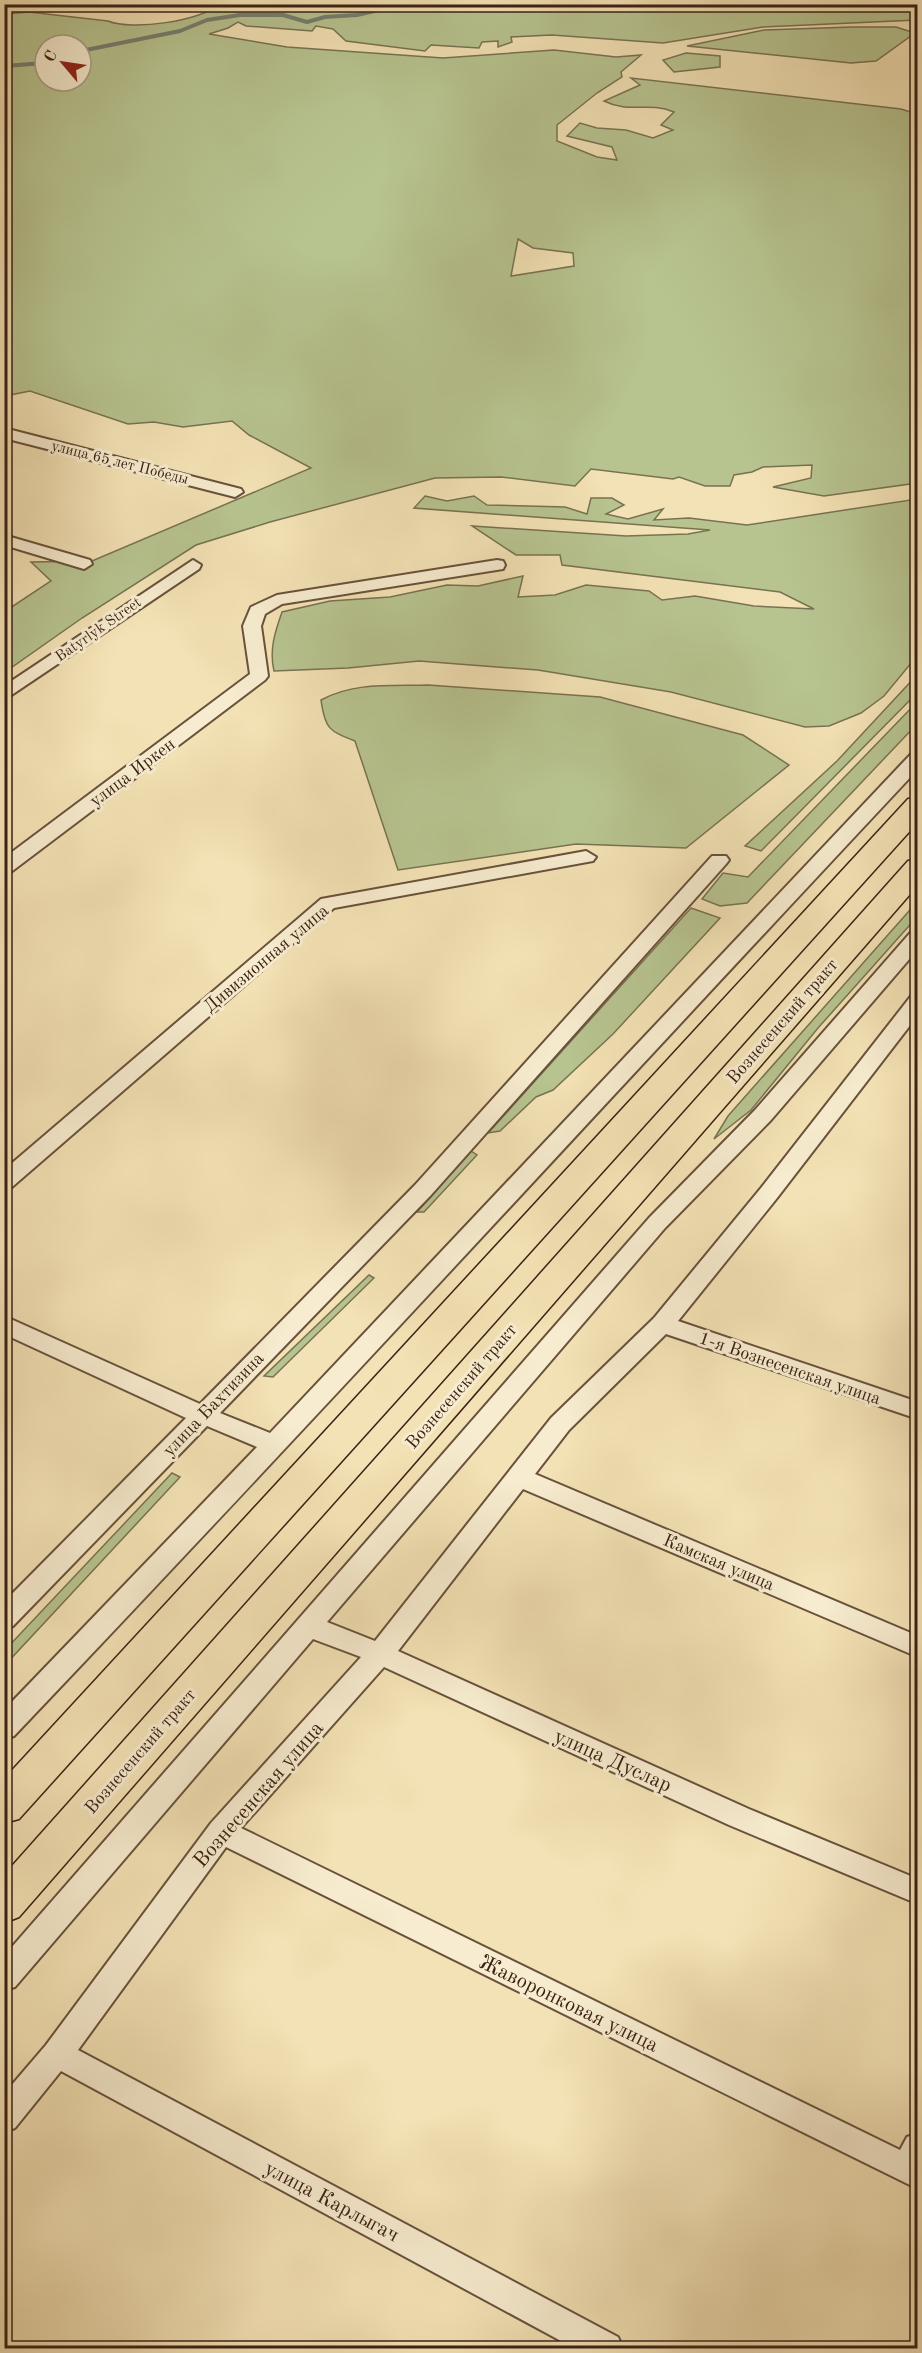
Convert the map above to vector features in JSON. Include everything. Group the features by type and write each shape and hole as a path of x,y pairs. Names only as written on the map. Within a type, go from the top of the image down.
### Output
{"main road":[{"path":"4,1807 918,805"},
{"name":"Вознесенский тракт","path":"4,1905 918,867"}],"street":[{"name":"улица 65 лет Победы","path":"4,433 235,492"},
{"path":"4,540 84,564"},
{"name":"Batyrlyk Street","path":"4,695 193,565"},
{"name":"улица Иркен","path":"4,868 259,676 252,626 257,611 277,600 498,565"},
{"path":"4,1728 275,1444 530,1169 918,758"},
{"name":"Дивизионная улица","path":"4,1182 328,903 586,856"},
{"name":"улица Бахтизина","path":"4,1619 423,1190 719,860"},
{"path":"4,1977 657,1223 719,1156 763,1115 918,936"},
{"name":"Вознесенская улица","path":"4,2118 57,2054 221,1831 380,1654 560,1424 662,1324 769,1193 918,1000"},
{"path":"4,1324 202,1415 275,1444"},
{"name":"1-я Вознесенская улица","path":"662,1324 918,1412"},
{"name":"Камская улица","path":"519,1478 918,1647"},
{"name":"улица Дуслар","path":"309,1626 380,1654 739,1817 918,1892"},
{"name":"Жаворонковая улица","path":"221,1831 914,2164"},
{"name":"улица Карлыгач","path":"57,2054 606,2349"}],"green space":[{"path":"220,4 917,5 917,20 763,27 663,43 552,35 511,37 512,42 498,47 498,41 482,42 479,48 431,45 425,51 346,41 333,29 316,26 312,31 246,26 238,22 209,34 287,47 443,58 554,50 616,57 641,55 621,72 622,77 597,93 557,125 557,141 597,157 617,160 612,147 567,136 580,123 597,128 626,130 653,138 673,130 661,125 674,112 655,107 622,107 604,101 640,85 631,78 901,109 917,114 917,483 824,496 773,487 811,478 812,465 763,467 752,472 734,475 730,486 705,486 679,477 673,479 591,469 575,486 501,477 435,478 270,522 196,545 82,618 5,672 4,612 51,581 31,562 92,561 311,468 249,435 232,421 183,427 154,422 128,424 30,391 5,396 5,14 29,12 133,25 166,23 198,15","holes":["518,239 533,248 573,253 574,266 511,276"]},
{"path":"896,27 915,33 876,61 851,63 687,46 764,30"},
{"path":"686,53 720,56 720,67 674,72 663,60"},
{"path":"425,496 447,501 474,496 487,505 565,507 587,514 591,498 612,498 624,505 606,514 628,519 663,509 654,520 689,518 747,525 917,499 917,656 884,696 861,713 829,726 805,727 671,692 538,670 419,661 348,668 274,671 272,648 282,612 330,601 390,597 447,585 478,586 523,576 518,597 555,595 586,585 649,591 662,600 695,596 754,606 814,609 780,592 562,565 560,555 516,555 472,526 626,536 688,534 710,530 414,508"},
{"path":"917,675 917,693 761,851 745,846 837,761"},
{"path":"386,685 428,685 600,697 743,735 789,765 686,848 576,844 398,870 355,741 330,728 324,717 321,700 346,690 359,688"},
{"path":"917,702 917,724 747,903 720,906 702,899 723,873 748,877"},
{"path":"917,902 917,917 818,1028 751,1110 714,1139 728,1116"},
{"path":"691,908 720,918 613,1034 553,1090 536,1097 500,1131 488,1133"},
{"path":"471,1151 477,1155 424,1212 417,1212"},
{"path":"369,1275 374,1278 273,1377 264,1376"},
{"path":"172,1473 180,1477 5,1665 5,1650"}],"waterway":[{"path":"93,49 180,31 207,20 240,15 283,15 307,22 325,17 357,15 405,4"},
{"path":"4,66 33,64"}]}
